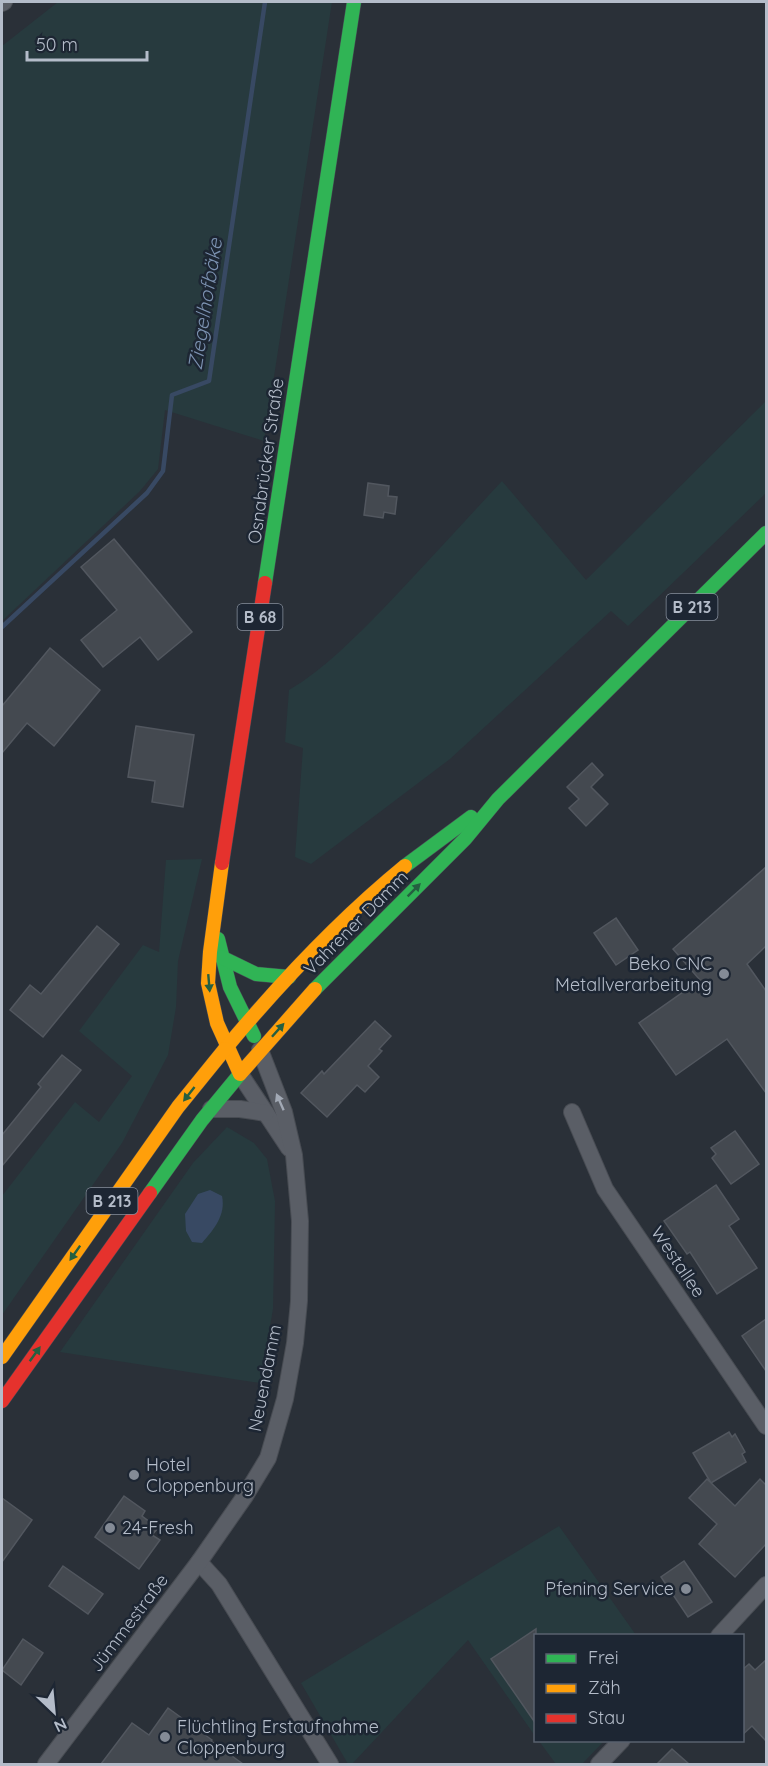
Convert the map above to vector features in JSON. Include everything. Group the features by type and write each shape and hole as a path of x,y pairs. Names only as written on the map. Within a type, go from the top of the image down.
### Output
{"main road":[{"name":"Osnabrücker Straße","path":"240,1074 225,1049 208,987 210,948 354,2"},
{"name":"Vahrener Damm","path":"240,1074 328,975 465,839 498,799 766,533"},
{"name":"Vahrener Damm","path":"225,1049 289,977 391,876 430,844 498,799"},
{"name":"Osnabrücker Straße","path":"215,926 230,987 260,1050"},
{"path":"221,957 256,974 289,977"},
{"name":"B 213","path":"2,1357 178,1107 225,1049"},
{"name":"B 213","path":"2,1401 211,1109 240,1074"}],"street":[{"name":"Neuendamm","path":"199,1562 245,1496 268,1458 285,1399 295,1343 299,1301 300,1221 294,1155 284,1112 270,1081 260,1050"},
{"name":"Neuendamm","path":"240,1074 294,1155"},
{"path":"211,1109 240,1109 266,1113"},
{"name":"Westallee","path":"572,1112 605,1190 766,1426"},
{"path":"199,1562 219,1584 330,1764"},
{"name":"Jümmestraße","path":"46,1764 199,1562"},
{"path":"720,1634 766,1585"},
{"path":"599,1764 620,1742"}],"green space":[{"path":"58,2 332,2 264,441 165,410 158,469 140,491 2,621 2,46"},
{"path":"766,401 766,493 628,626 611,611 450,759 311,864 295,857 303,748 285,742 289,690 327,663 361,631 502,481 586,580"},
{"path":"202,859 178,961 176,1007 168,1055 122,1143 2,1315 2,1196 75,1102 99,1122 132,1076 79,1031 143,945 159,952 166,860"},
{"path":"227,1127 254,1143 267,1159 275,1201 273,1309 260,1383 60,1352 193,1163"},
{"path":"559,1526 635,1634 534,1634 534,1735 468,1640 352,1764 348,1764 301,1683"},
{"path":"540,1742 603,1742 582,1764 556,1764"}],"water":[{"path":"210,1190 222,1196 221,1216 202,1243 192,1242 186,1231 185,1214 198,1194"}],"building":[{"path":"368,483 389,486 388,496 397,497 395,514 384,512 383,518 364,515"},
{"path":"114,539 192,632 158,660 140,637 103,667 81,640 117,610 81,567"},
{"path":"50,648 100,690 54,746 27,723 2,753 2,706"},
{"path":"136,726 194,735 183,807 152,802 155,781 128,777"},
{"path":"592,763 603,775 591,787 608,804 586,826 569,808 579,799 567,787"},
{"name":"Beko CNC Metallverarbeitung","path":"766,867 766,946 747,964 766,991 766,1093 727,1039 676,1075 639,1023 700,980 673,949"},
{"path":"616,918 638,950 616,965 594,933"},
{"path":"97,926 119,944 43,1037 10,1010 30,985 41,994"},
{"path":"375,1021 391,1036 379,1049 382,1051 368,1066 379,1077 365,1092 357,1085 327,1117 301,1093 322,1071 324,1074"},
{"path":"62,1055 81,1070 2,1166 2,1135 41,1087 38,1084"},
{"path":"735,1131 759,1164 731,1184 712,1158 716,1154 711,1148"},
{"path":"716,1185 739,1219 729,1226 757,1268 717,1294 690,1252 687,1254 664,1221"},
{"path":"766,1319 766,1371 742,1336"},
{"path":"729,1432 732,1437 735,1434 745,1452 742,1454 746,1462 711,1483 693,1453"},
{"path":"707,1479 735,1506 760,1479 766,1485 766,1544 735,1577 699,1544 717,1524 689,1498"},
{"path":"124,1496 145,1511 142,1516 158,1528 152,1535 160,1540 139,1569 95,1537"},
{"path":"2,1498 32,1520 2,1562"},
{"name":"Pfening Service","path":"684,1561 712,1602 688,1617 661,1577"},
{"path":"63,1566 103,1594 88,1614 49,1586"},
{"path":"536,1629 536,1634 534,1634 534,1721 491,1659"},
{"path":"23,1639 43,1653 21,1685 2,1670"},
{"path":"766,1660 766,1741 752,1726 744,1733 744,1668 749,1664 755,1670"},
{"name":"Flüchtling Erstaufnahme Cloppenburg","path":"168,1708 243,1764 101,1764 132,1723 149,1735"},
{"path":"672,1749 689,1764 657,1764"}],"waterway":[{"name":"Ziegelhofbäke","path":"2,627 147,493 163,471 172,395 209,381 265,2"}],"traffic: fast":[{"path":"265,583 354,2"},
{"path":"315,989 465,839 498,799 766,533"},
{"path":"405,866 471,817"},
{"path":"218,939 230,987 254,1036"},
{"path":"221,957 256,974 289,977"},
{"path":"150,1193 202,1120 240,1074"}],"traffic: slow":[{"path":"222,863 208,983 217,1023 240,1074 315,989"},
{"path":"225,1049 311,953 405,866"},
{"path":"2,1357 178,1107 225,1049"}],"traffic: jam":[{"path":"222,863 265,583"},
{"path":"2,1401 150,1193"}],"place":[{"name":"Beko CNC Metallverarbeitung","path":"724,974"},
{"name":"Hotel Cloppenburg","path":"134,1475"},
{"name":"24-Fresh","path":"110,1528"},
{"name":"Pfening Service","path":"686,1589"},
{"name":"Flüchtling Erstaufnahme Cloppenburg","path":"165,1737"}]}
